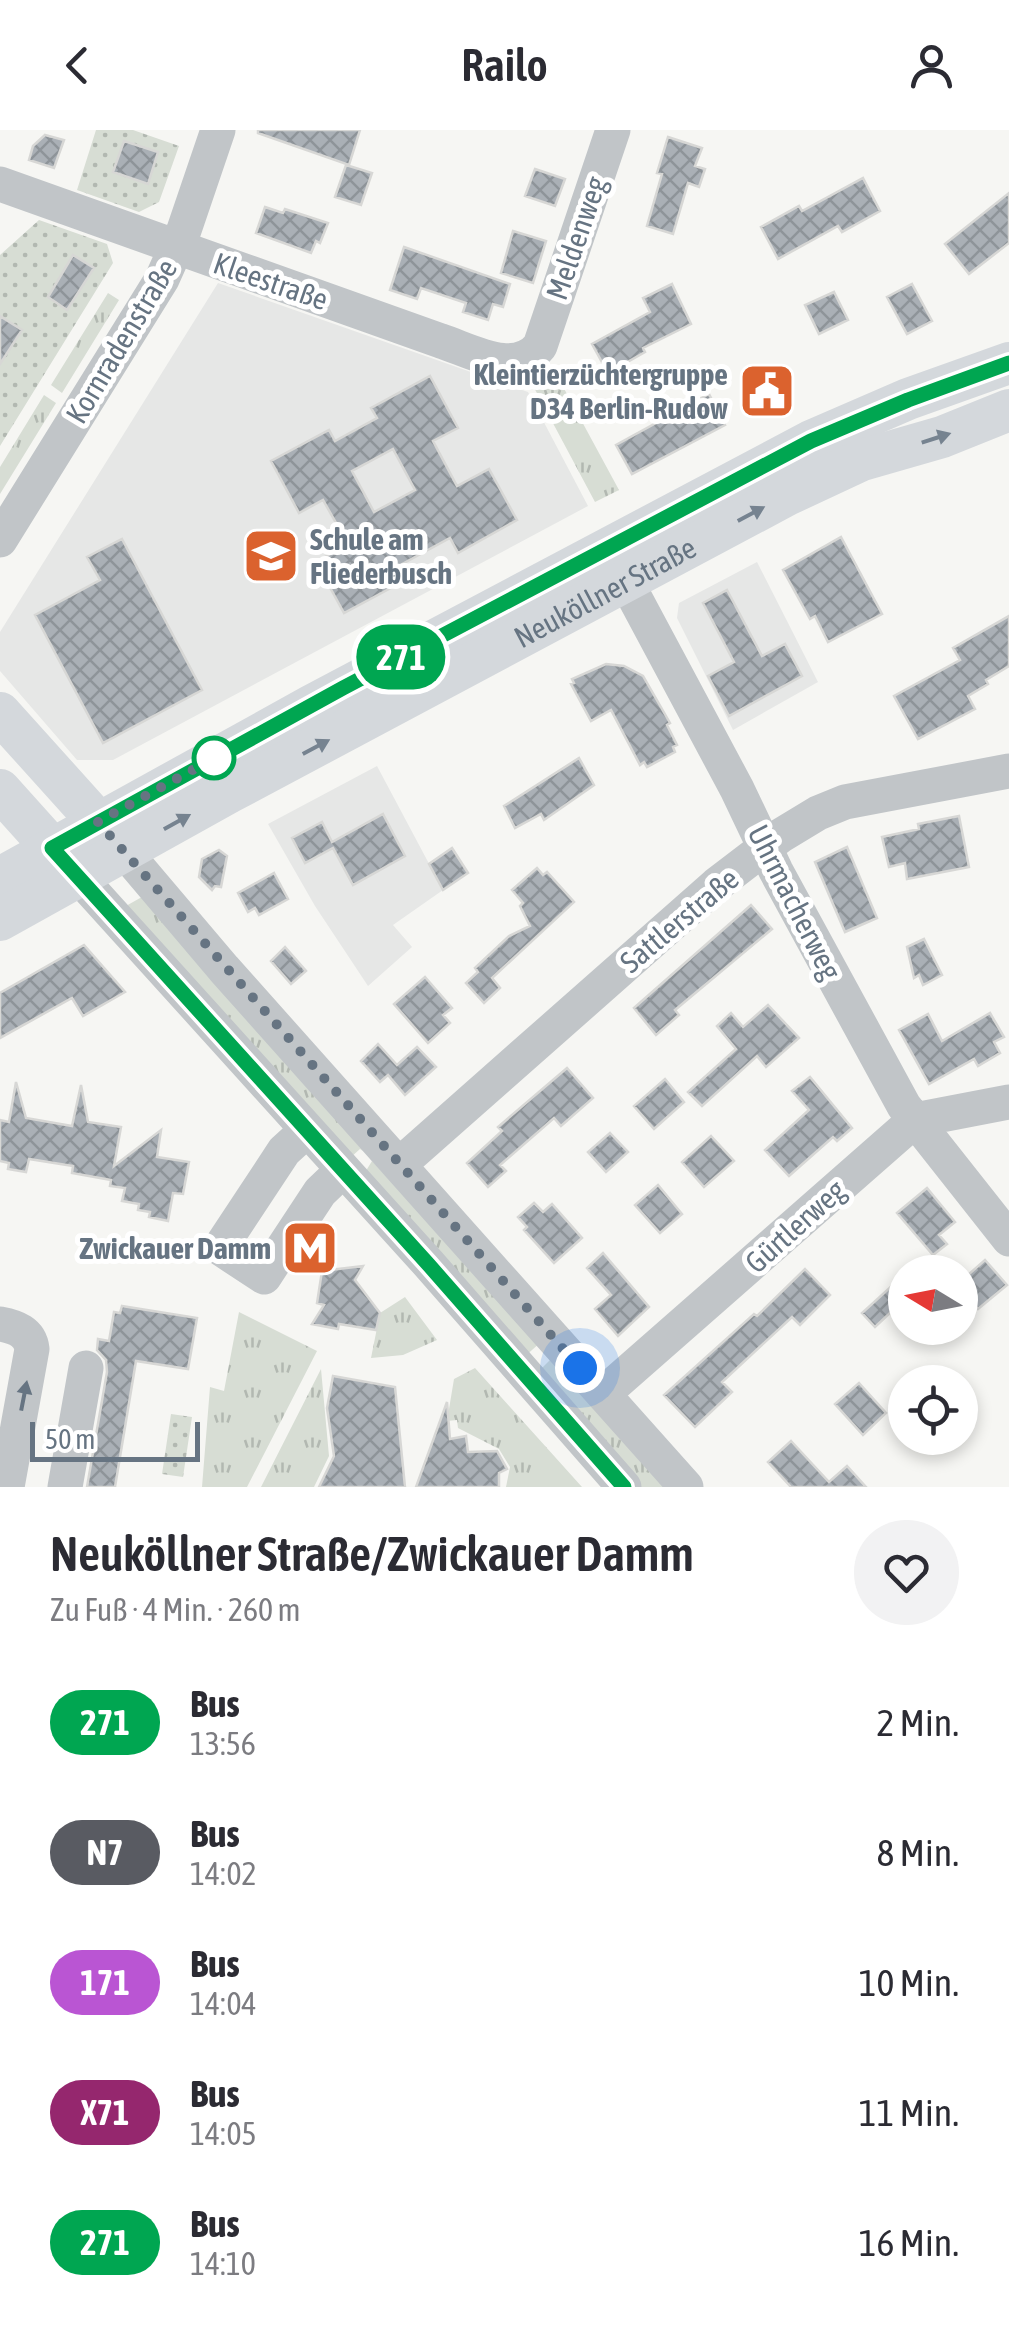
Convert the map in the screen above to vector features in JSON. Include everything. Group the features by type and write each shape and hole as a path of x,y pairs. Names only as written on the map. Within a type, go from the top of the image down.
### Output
{"main road":[{"name":"Neuköllner Straße","path":"0,920 65,862 616,564 811,441 908,400 1006,377"},
{"name":"Neuköllner Straße","path":"616,564 862,460 942,437 1009,410"},
{"path":"0,712 111,837"},
{"path":"0,790 65,862"},
{"name":"Neuköllner Straße","path":"0,878 65,862"}],"street":[{"name":"Kornradenstraße","path":"0,540 162,279 218,130"},
{"name":"Meldenweg","path":"540,346 613,130"},
{"name":"Kleestraße","path":"0,184 507,362 528,359 540,346"},
{"name":"Uhrmacherweg","path":"616,564 904,1106 1009,1239"},
{"name":"Sattlerstraße","path":"399,1164 716,886 818,813 845,802 1009,772"},
{"path":"111,837 686,1487"},
{"path":"65,862 624,1487"},
{"path":"914,1120 1009,1102"},
{"name":"Gürtlerweg","path":"603,1394 914,1120"},
{"path":"306,1130 284,1151 220,1248 264,1277 320,1192 343,1170"},
{"path":"0,1324 22,1332 30,1340 32,1350 7,1487"},
{"path":"66,1487 86,1368"}],"shaded area":[{"name":"Schule am Fliederbusch","path":"218,283 528,392 588,506 113,760 77,760 0,671 0,632"},
{"path":"757,562 818,682 733,730 677,618 679,603"},
{"path":"377,766 443,890 393,925 412,947 368,986 315,906 268,824"}],"green space":[{"path":"96,130 133,130 179,146 159,202 139,212 77,190"},
{"path":"39,220 107,244 113,263 0,446 0,255"},
{"path":"108,293 119,300 62,393 51,385"},
{"path":"554,370 619,490 595,502 531,382"},
{"path":"44,395 56,403 0,494 0,467"},
{"path":"149,893 363,1151 360,1149 350,1158 117,911"},
{"path":"372,1161 541,1342 523,1358 364,1174"},
{"path":"405,1297 437,1340 403,1355 371,1358 380,1313"},
{"path":"239,1312 317,1351 247,1487 202,1487 210,1387 224,1391"},
{"path":"552,1358 667,1487 636,1487 536,1374"},
{"path":"475,1368 582,1487 506,1487 510,1467 499,1449 458,1428 457,1420 447,1421 454,1379"},
{"path":"321,1369 329,1456 314,1487 261,1487"},
{"path":"171,1414 192,1417 183,1477 162,1474"}],"building":[{"path":"258,130 360,130 349,165"},
{"path":"45,135 64,140 54,168 29,160 33,146"},
{"path":"668,137 702,148 695,166 705,169 699,187 688,183 673,234 647,226"},
{"path":"124,141 158,152 148,184 113,172"},
{"path":"346,165 372,173 361,205 335,197"},
{"path":"535,169 565,179 555,206 525,196"},
{"path":"863,178 880,211 842,232 838,226 778,259 761,227 799,206 802,211"},
{"path":"1009,193 1009,243 969,274 945,244"},
{"path":"265,207 328,223 320,243 316,241 311,253 256,233"},
{"path":"513,231 546,241 533,283 501,273"},
{"path":"404,247 510,284 503,307 493,304 488,320 463,312 466,303 421,288 417,299 390,290"},
{"path":"73,255 94,268 67,310 48,297"},
{"path":"672,284 691,324 643,348 645,352 608,373 592,344 650,312 643,298"},
{"path":"912,284 932,321 907,334 887,297"},
{"path":"834,292 848,320 819,334 805,305"},
{"path":"0,316 22,330 0,364"},
{"name":"Kleintierzüchtergruppe D34 Berlin-Rudow","path":"776,369 791,397 759,414 743,386"},
{"path":"430,376 458,428 433,441 457,486 489,469 517,520 458,553 450,538 395,568 402,582 344,613 316,562 348,544 323,500 299,513 271,461 329,430 335,441 377,418 371,408","holes":["393,449 415,490 374,512 352,471"]},
{"path":"709,394 725,425 632,474 616,445"},
{"path":"841,537 882,614 828,642 815,616 810,619 783,570"},
{"path":"122,539 202,690 103,743 35,615 100,580 87,557"},
{"path":"727,590 762,656 785,644 802,676 729,716 708,676 734,662 703,603"},
{"path":"1009,616 1009,666 968,696 975,709 918,739 894,696 960,660 953,648"},
{"path":"606,664 624,666 643,676 670,723 667,725 677,745 673,747 675,752 647,767 644,762 640,765 611,710 591,721 572,679"},
{"path":"579,758 594,785 544,820 541,814 515,828 504,806"},
{"path":"383,814 405,856 353,885 333,848 305,863 292,838 322,822 332,842"},
{"path":"959,816 969,867 907,879 905,863 889,867 882,837 919,829 918,824"},
{"path":"847,847 877,918 845,932 815,862"},
{"path":"452,848 468,873 443,890 429,864"},
{"path":"219,850 227,856 221,887 212,890 199,877 202,859"},
{"path":"537,868 543,875 547,872 574,902 492,978 500,988 484,1003 466,983 478,972 475,968 509,936 530,926 520,906 523,903 512,890"},
{"path":"274,873 288,899 259,915 255,908 248,912 238,893"},
{"path":"751,905 772,929 675,1010 679,1015 656,1035 634,1008"},
{"path":"924,939 942,975 923,985 919,975 914,978 907,947"},
{"path":"84,945 125,992 83,1016 72,998 0,1038 0,993"},
{"path":"285,947 306,971 291,984 271,961"},
{"path":"425,977 452,1008 443,1015 450,1023 428,1043 394,1004"},
{"path":"768,1005 799,1038 766,1067 757,1056 702,1106 688,1092 736,1049 717,1026 731,1013 743,1027"},
{"path":"990,1013 1004,1037 994,1042 1000,1053 978,1066 974,1059 929,1084 899,1030 928,1014 942,1041"},
{"path":"378,1044 397,1065 417,1047 436,1067 405,1095 388,1075 380,1082 361,1061"},
{"path":"567,1068 593,1098 561,1126 554,1118 500,1165 506,1171 488,1187 467,1163 502,1131 498,1127"},
{"path":"810,1077 852,1128 837,1141 833,1137 789,1176 765,1150 809,1110 792,1091"},
{"path":"665,1079 684,1102 654,1129 634,1106"},
{"path":"16,1082 26,1118 72,1126 81,1085 88,1122 121,1127 114,1166 161,1130 157,1157 189,1162 183,1194 173,1193 168,1221 149,1217 150,1212 138,1210 139,1204 122,1201 125,1188 110,1186 111,1180 72,1173 73,1166 29,1159 26,1172 8,1169 9,1163 0,1161 0,1120 9,1122"},
{"path":"610,1133 628,1152 606,1172 588,1152"},
{"path":"711,1136 734,1161 704,1187 682,1162"},
{"path":"658,1185 682,1214 660,1233 635,1205"},
{"path":"927,1188 955,1222 939,1235 947,1244 933,1255 897,1213"},
{"path":"534,1203 543,1212 552,1204 582,1238 554,1263 524,1230 527,1227 518,1217"},
{"path":"603,1253 649,1307 618,1336 595,1309 611,1295 587,1268"},
{"path":"985,1260 1007,1285 978,1309 978,1266"},
{"path":"363,1266 355,1280 380,1313 376,1330 312,1324 324,1305 317,1303 322,1271"},
{"path":"805,1269 830,1295 800,1325 792,1317 722,1382 732,1392 695,1427 664,1395 754,1314 757,1316"},
{"path":"888,1289 888,1315 875,1327 862,1313"},
{"path":"122,1306 197,1318 188,1369 136,1361 115,1487 87,1487 107,1372 106,1360 97,1350 98,1339 109,1341 114,1312 120,1313"},
{"path":"333,1376 395,1387 405,1487 319,1487 334,1456 327,1408"},
{"path":"859,1383 886,1413 863,1435 835,1404"},
{"path":"447,1402 450,1439 466,1436 468,1452 497,1451 507,1469 499,1473 499,1487 416,1487"},
{"path":"791,1441 829,1482 847,1466 866,1487 791,1487 768,1462"}],"bus line":[{"name":"271","path":"624,1487 52,848 343,688 811,441 1009,363"}],"place":[{"name":"Kleintierzüchtergruppe D34 Berlin-Rudow","path":"767,391"},
{"name":"Schule am Fliederbusch","path":"271,556"},
{"name":"Zwickauer Damm","path":"310,1248"}],"route":[{"path":"214,758 227,751 98,822 580,1368"}]}
